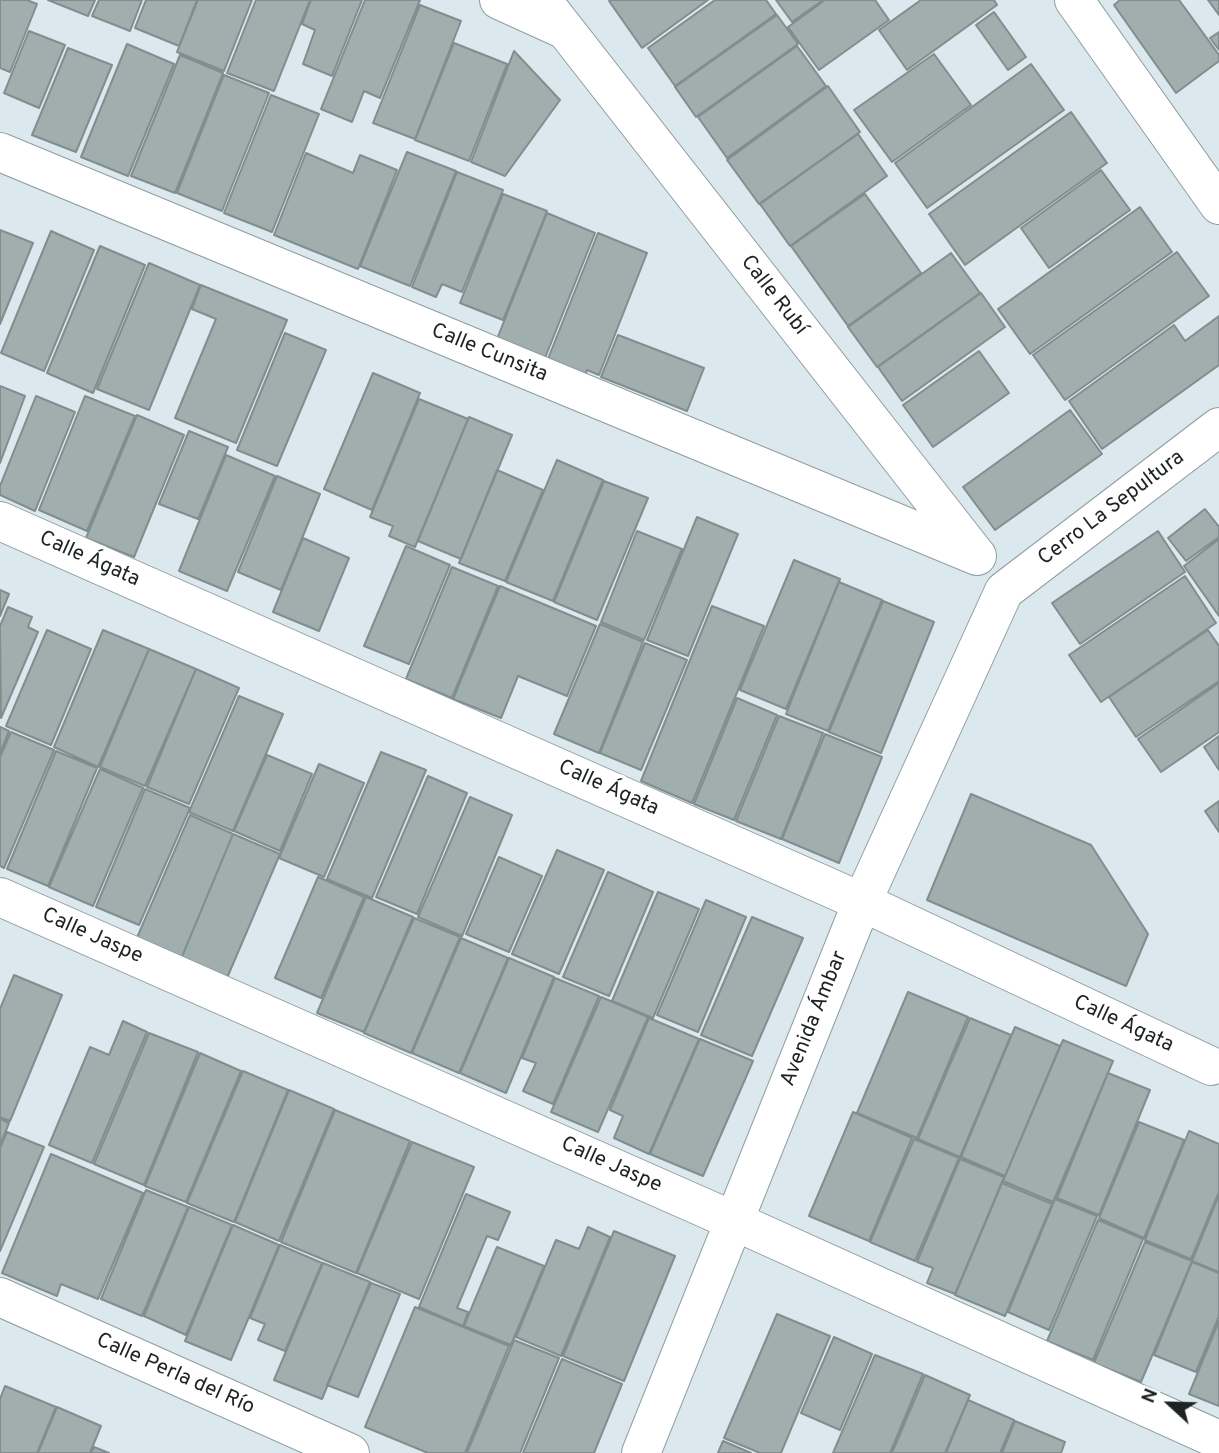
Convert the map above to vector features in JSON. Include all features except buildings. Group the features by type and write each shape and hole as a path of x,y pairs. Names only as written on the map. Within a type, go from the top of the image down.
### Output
{"street":[{"path":"499,0 553,15"},
{"path":"1074,0 1219,205"},
{"name":"Calle Rubí","path":"553,15 1004,591"},
{"name":"Calle Cunsita","path":"0,152 977,556"},
{"name":"Cerro La Sepultura","path":"1004,591 1219,427"},
{"name":"Calle Ágata","path":"0,521 862,902 1211,1066"},
{"name":"Avenida Ámbar","path":"641,1453 862,902 1004,591"},
{"name":"Calle Jaspe","path":"0,897 734,1221 1219,1440"},
{"name":"Calle Perla del Río","path":"0,1297 350,1453"}]}
